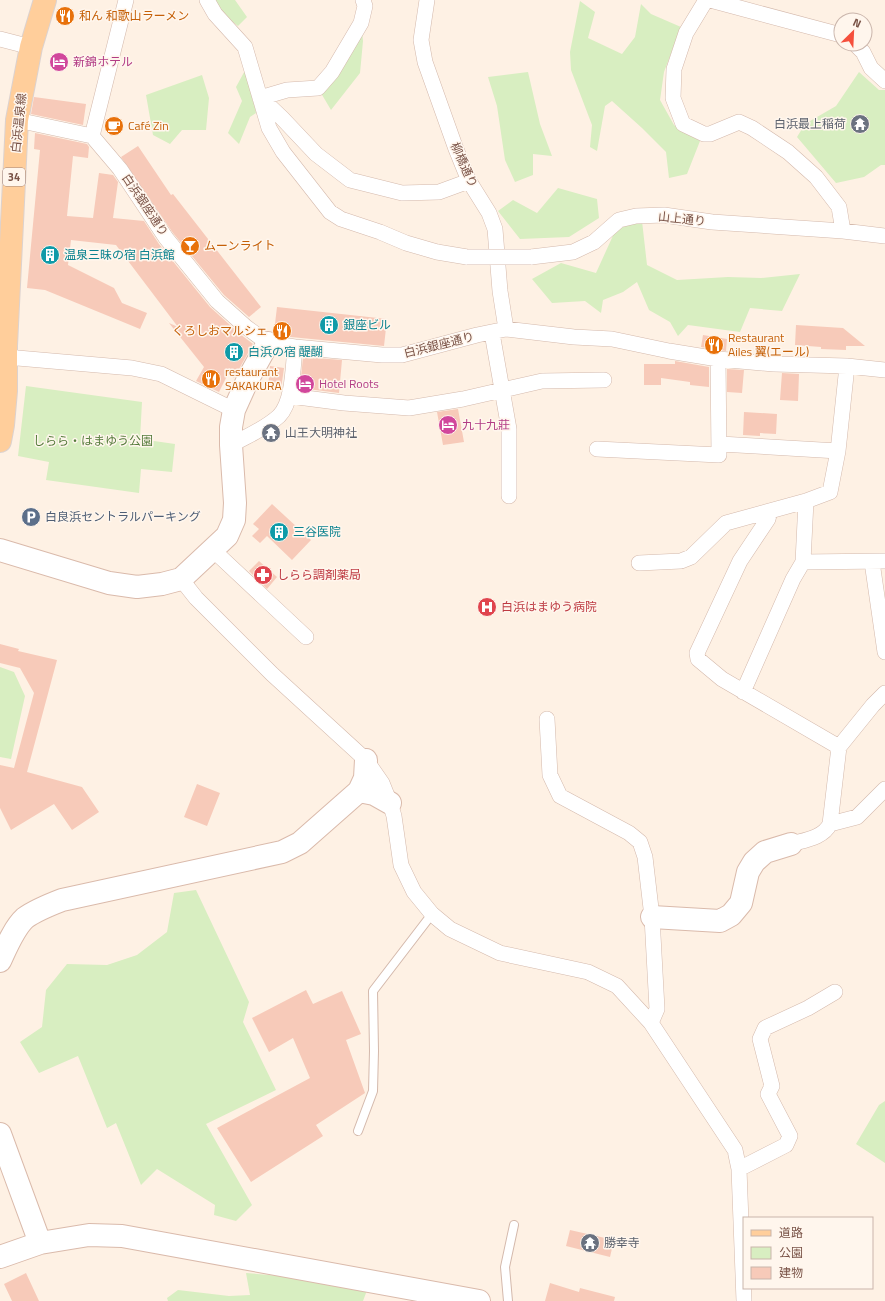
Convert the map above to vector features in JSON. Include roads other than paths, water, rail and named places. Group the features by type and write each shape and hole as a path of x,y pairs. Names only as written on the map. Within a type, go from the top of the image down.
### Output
{"main road":[{"name":"白浜温泉線","path":"0,441 6,391 6,356 17,120 31,47 45,0"}],"street":[{"path":"17,120 92,136 126,0"},
{"name":"山上通り","path":"207,0 215,14 245,47 269,128 283,152 330,212 341,219 380,232 406,243 437,252 467,257 531,257 573,252 594,242 619,220 636,216 664,215 712,222 844,231 885,236"},
{"path":"260,98 287,90 318,88 332,72 361,23 365,6 363,0"},
{"name":"柳橋通り","path":"427,0 421,40 425,62 469,181 489,212 495,228 500,291 498,331 503,390 509,429 510,496"},
{"path":"706,0 686,33 674,69 673,98 683,124 704,134 710,134 739,122 752,128 788,152 816,177 839,207 844,231"},
{"path":"710,0 833,33"},
{"path":"0,40 31,47"},
{"path":"863,52 871,68 885,81"},
{"path":"260,98 282,118 316,154 350,180 402,193 439,192 469,181"},
{"name":"白浜銀座通り","path":"92,136 120,169 166,238 217,301 246,327 268,343 295,348 382,355 402,355 477,335 498,331 612,339 718,359 774,364 848,366 885,370"},
{"path":"0,550 110,583 137,587 162,584 181,579 227,536 234,520 235,503 231,427 234,410 248,379 268,343"},
{"path":"231,445 266,426 280,415 290,396 295,348"},
{"path":"6,356 132,368 161,374 234,410"},
{"path":"597,448 719,455 718,359"},
{"path":"639,563 681,561 691,557 726,523 806,501 830,492 838,451 848,366"},
{"path":"290,396 344,404 410,408 542,381 604,380"},
{"path":"720,444 838,451"},
{"path":"743,692 793,579 803,562 806,501"},
{"path":"770,511 768,519 740,561 697,653 698,659 722,679 839,747"},
{"path":"213,550 306,637"},
{"path":"803,562 878,561 885,652"},
{"path":"181,579 196,598 272,674 366,760 382,783 390,803 394,816 401,865 414,892 432,914 450,930 500,953 588,972 617,986 651,1023 735,1150 738,1169 743,1279"},
{"path":"652,917 720,921 731,915 741,903 748,872 754,862 765,852 818,836 826,831 830,824 839,747 873,705 885,693"},
{"path":"547,719 550,775 560,796 629,833 640,842 645,857 652,917 657,1009 651,1023"},
{"path":"0,961 10,939 24,919 38,910 62,900 282,852 300,844 359,791 365,778 366,760"},
{"path":"830,824 857,817 885,790"},
{"path":"359,791 374,794 390,803"},
{"path":"738,1169 786,1145 790,1136 768,1094 772,1086 760,1039 765,1028 808,1008 835,992"},
{"path":"0,1134 40,1243"},
{"path":"0,1257 40,1243 88,1235 122,1236 479,1301"},
{"path":"743,1289 744,1301"}],"lane":[{"path":"358,1131 373,1091 373,991 432,914"},
{"path":"508,1301 505,1267 514,1225"}],"place":[{"name":"和ん 和歌山ラーメン","path":"65,16"},
{"name":"新錦ホテル","path":"59,62"},
{"name":"白浜最上稲荷","path":"860,124"},
{"name":"Café Zin","path":"114,126"},
{"name":"ムーンライト","path":"190,246"},
{"name":"温泉三昧の宿 白浜館","path":"50,255"},
{"name":"銀座ビル","path":"329,325"},
{"name":"くろしおマルシェ","path":"282,331"},
{"name":"Restaurant Ailes 翼(エール)","path":"714,345"},
{"name":"白浜の宿 醍醐","path":"234,352"},
{"name":"restaurant SAKAKURA","path":"211,379"},
{"name":"Hotel Roots","path":"305,384"},
{"name":"九十九莊","path":"448,425"},
{"name":"山王大明神社","path":"271,433"},
{"name":"白良浜セントラルパーキング","path":"31,517"},
{"name":"三谷医院","path":"279,532"},
{"name":"しらら調剤薬局","path":"263,575"},
{"name":"白浜はまゆう病院","path":"487,607"},
{"name":"勝幸寺","path":"590,1243"}],"park label":[{"name":"しらら・はまゆう公園","path":"93,441"}]}
